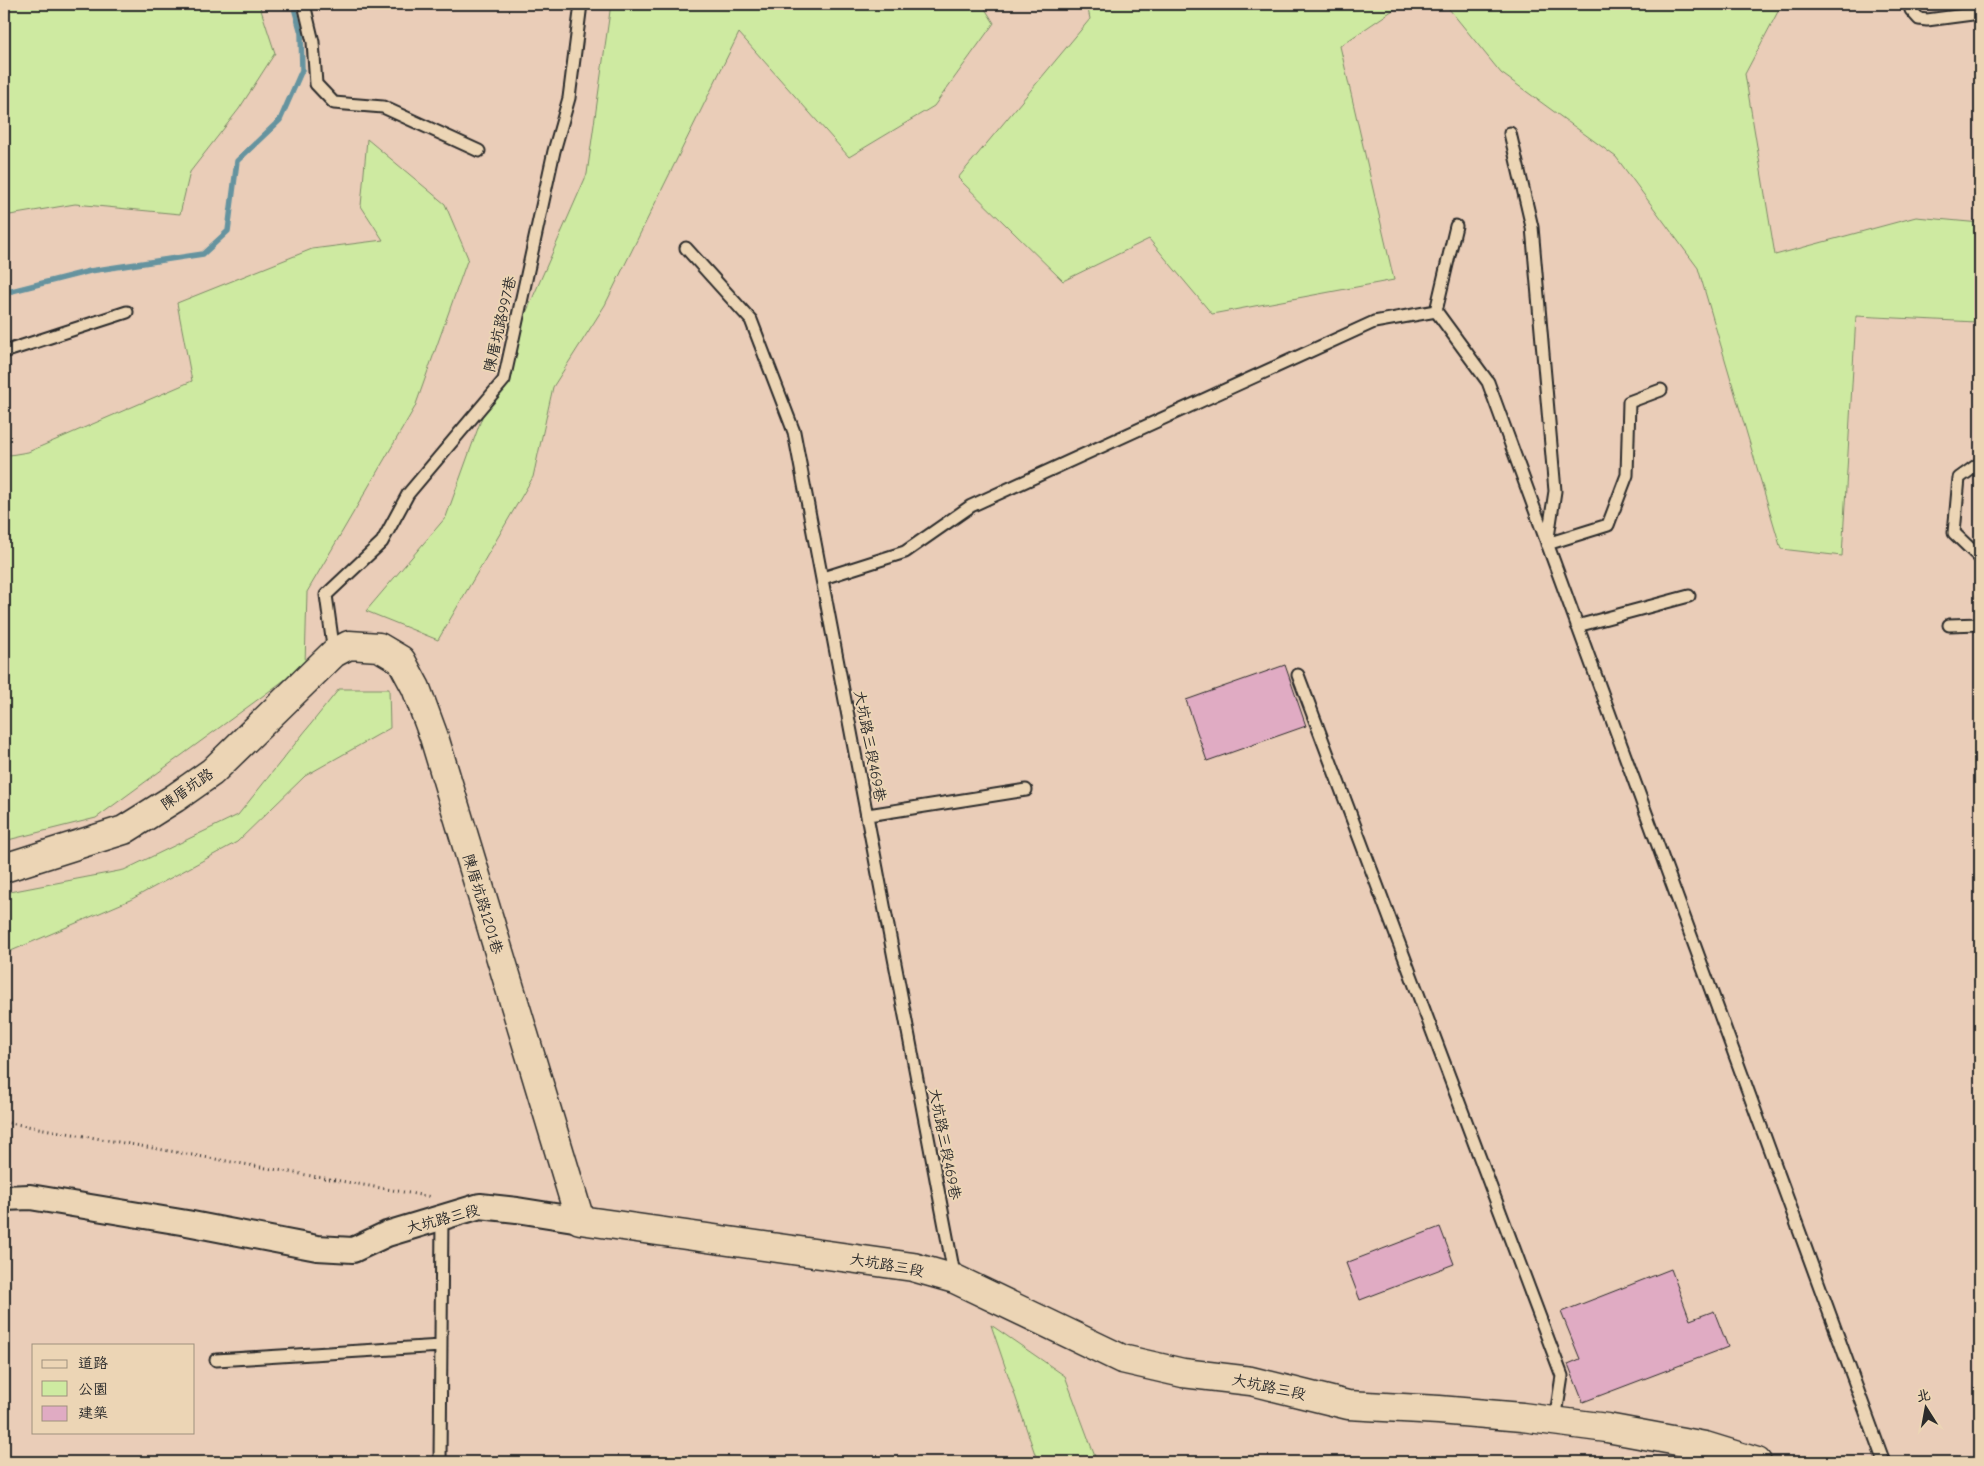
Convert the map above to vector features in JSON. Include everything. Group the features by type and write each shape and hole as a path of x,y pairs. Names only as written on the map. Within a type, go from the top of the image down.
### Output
{"street":[{"name":"陳厝坑路1201巷","path":"334,652 350,645 379,646 401,660 416,688 434,737 580,1220"},
{"name":"陳厝坑路","path":"4,868 124,830 175,798 212,772 334,652"},
{"name":"大坑路三段","path":"4,1198 30,1197 187,1223 317,1248 353,1250 442,1208 480,1206 913,1267 955,1279 1122,1359 1183,1373 1251,1381 1348,1405 1439,1410 1556,1421 1705,1446 1757,1462"}],"lane":[{"path":"304,4 313,42 316,84 334,103 383,107 479,151"},
{"name":"陳厝坑路997巷","path":"334,652 326,595 382,542 408,494 504,380 554,151 569,98 581,4"},
{"path":"1910,4 1911,10 1919,19 1927,20 1980,13"},
{"path":"1510,133 1532,227 1555,491 1547,544"},
{"path":"1456,226 1436,311 1488,382 1884,1462"},
{"name":"大坑路三段469巷","path":"686,248 751,320 794,432 955,1279"},
{"path":"823,578 905,552 971,506 1374,322 1436,311"},
{"path":"4,352 127,312"},
{"path":"1547,544 1608,525 1627,475 1629,402 1661,390"},
{"path":"1980,463 1959,478 1954,533 1980,558"},
{"path":"1577,626 1689,596"},
{"path":"1949,626 1980,624"},
{"path":"1298,675 1562,1376 1556,1421"},
{"path":"868,815 1026,790"},
{"path":"440,1462 442,1208"},
{"path":"216,1360 441,1346"}],"path":[{"path":"4,1122 442,1208"}],"green space":[{"path":"4,4 259,4 275,53 239,109 190,172 180,214 75,204 4,216"},
{"path":"611,4 982,4 994,23 934,106 849,157 739,33 605,305 553,387 533,477 438,640 366,611 446,517 490,395 587,174"},
{"path":"1087,4 1402,4 1340,46 1394,280 1212,314 1149,239 1063,281 958,178 1090,19"},
{"path":"1445,4 1782,4 1745,74 1775,255 1916,217 1980,223 1980,282 1976,322 1856,316 1842,556 1781,549 1698,268 1616,157 1501,73"},
{"path":"367,139 445,204 468,258 415,407 307,592 305,665 96,818 4,841 4,456 28,452 192,381 177,303 312,249 383,240 361,206"},
{"path":"339,689 389,689 390,728 305,776 237,842 130,900 4,954 4,893 124,870 238,815"},
{"path":"991,1325 1065,1376 1097,1462 1033,1462 1036,1457"}],"building":[{"path":"1285,665 1306,726 1207,761 1186,700"},
{"path":"1440,1227 1454,1264 1360,1300 1346,1263"},
{"path":"1671,1269 1690,1320 1714,1311 1728,1347 1583,1402 1568,1364 1580,1359 1561,1312"}],"waterway":[{"path":"4,293 90,271 203,254 228,231 237,161 280,120 302,70 301,33 293,4"}]}
